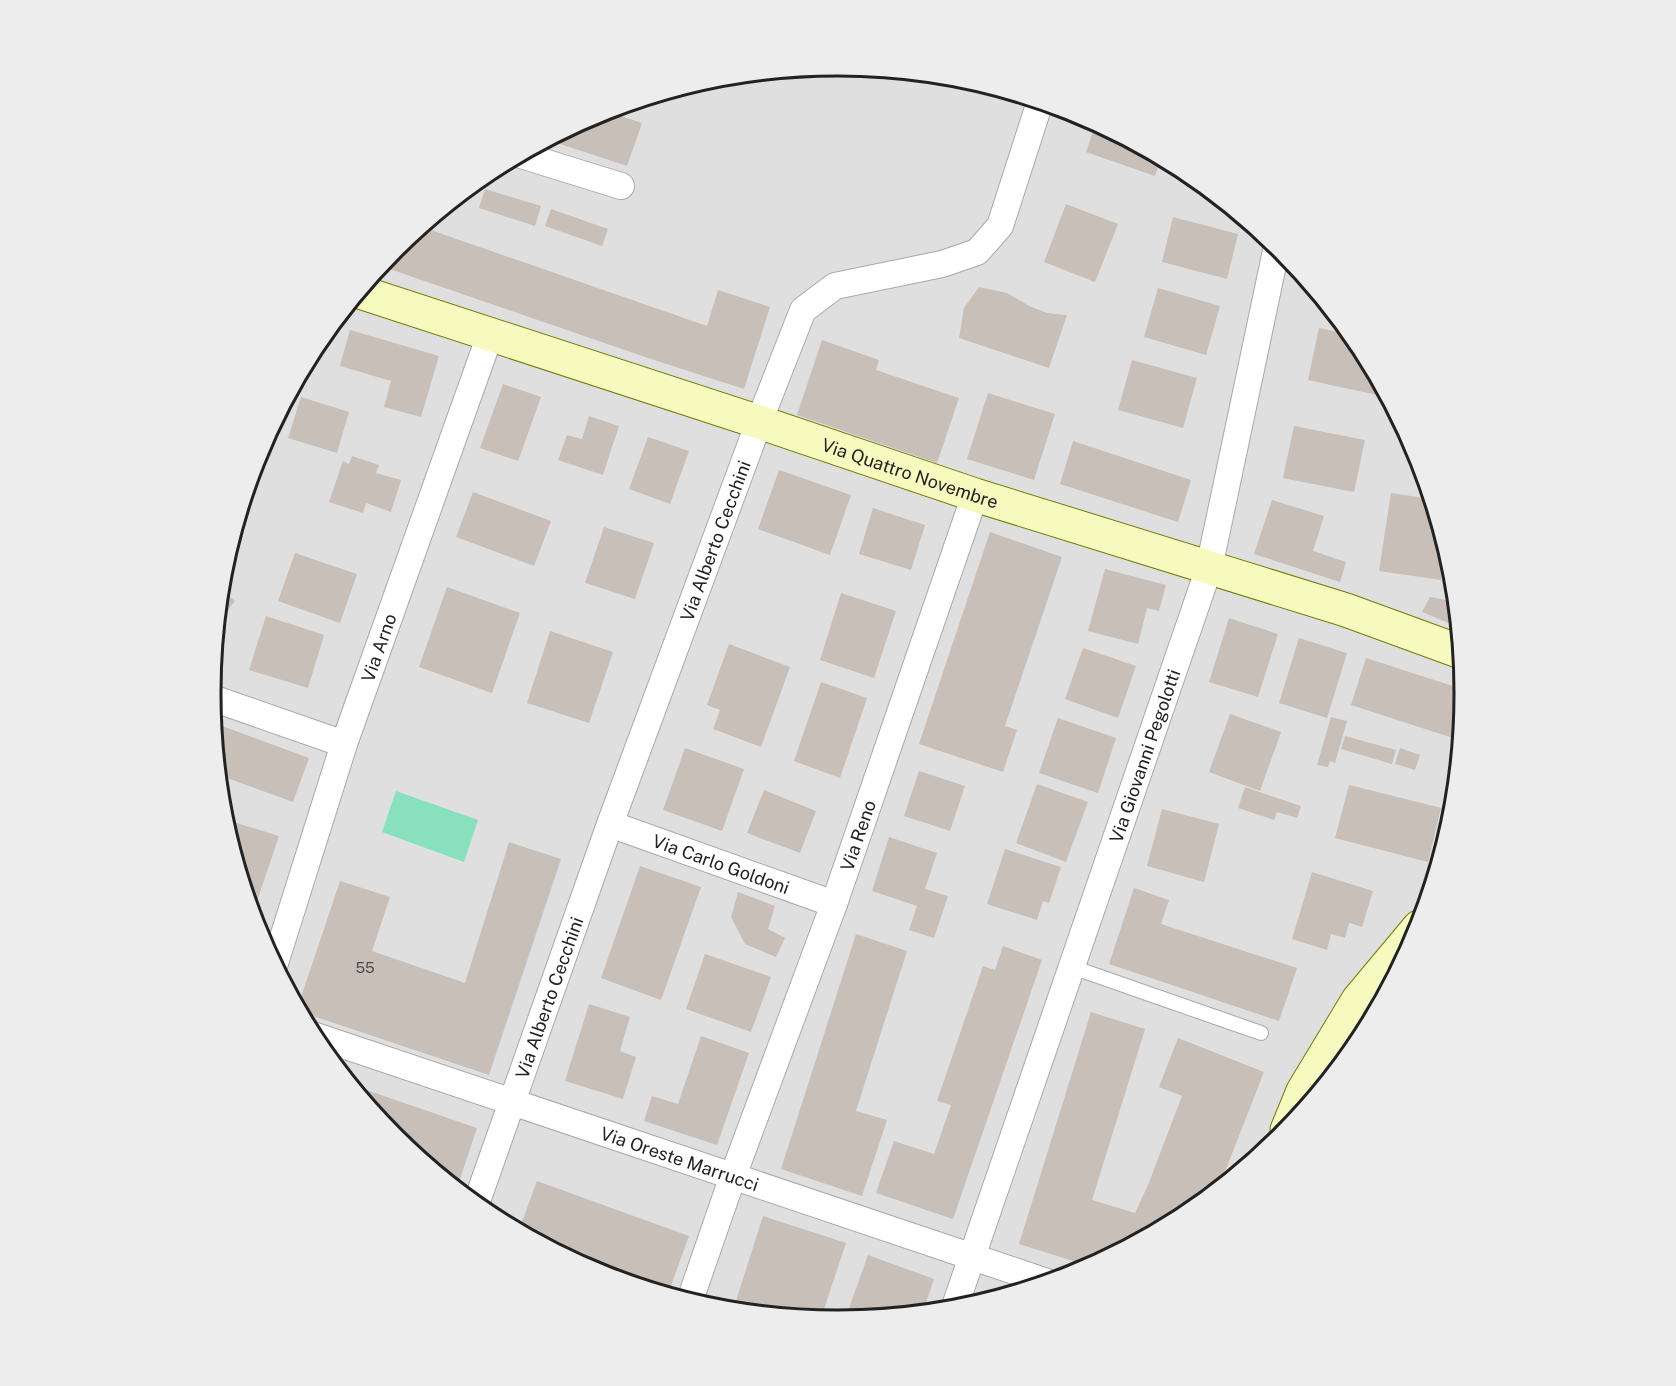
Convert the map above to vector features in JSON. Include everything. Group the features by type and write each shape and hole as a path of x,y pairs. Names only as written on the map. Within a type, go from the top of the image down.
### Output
{"main road":[{"name":"Via Quattro Novembre","path":"368,295 975,495 1346,610 1453,649"},
{"path":"1298,1103 1303,1091 1358,1000 1397,954"}],"street":[{"name":"Via Alberto Cecchini","path":"479,1194 610,824 759,422 803,310 835,286 942,264 977,252 1000,226 1038,110"},
{"path":"531,158 621,186"},
{"name":"Via Giovanni Pegolotti","path":"958,1298 1209,568 1275,258"},
{"name":"Via Arno","path":"279,952 344,744 490,335"},
{"name":"Via Reno","path":"693,1292 733,1176 834,904 975,495"},
{"path":"221,701 344,744"},
{"name":"Via Carlo Goldoni","path":"610,824 834,904"},
{"name":"Via Oreste Marrucci","path":"328,1040 1034,1278"}],"lane":[{"path":"1072,968 1261,1033"}],"shaded area":[{"path":"838,76 918,82 958,88 1036,109 1074,123 1111,140 1181,180 1244,229 1274,257 1302,287 1351,350 1391,420 1408,457 1422,495 1443,573 1453,653 1453,733 1443,813 1422,891 1408,929 1391,966 1351,1036 1302,1099 1274,1129 1244,1157 1181,1206 1111,1246 1074,1263 1036,1277 958,1298 878,1308 838,1310 758,1304 718,1298 640,1277 602,1263 565,1246 495,1206 432,1157 402,1129 374,1099 325,1036 285,966 268,929 254,891 233,813 223,733 221,693 227,613 233,573 254,495 268,457 285,420 325,350 374,287 402,257 432,229 495,180 565,140 602,123 640,109 718,88 798,78"}],"green space":[{"path":"396,791 478,820 464,862 382,832"}],"building":[{"path":"621,116 642,123 627,166 559,143"},
{"path":"1093,132 1158,166 1155,176 1086,152"},
{"path":"485,189 541,206 535,226 479,208"},
{"path":"1066,204 1118,224 1095,282 1044,262"},
{"path":"551,209 608,229 602,246 545,226"},
{"path":"1173,217 1238,234 1227,279 1162,262"},
{"path":"431,230 707,326 718,290 770,307 744,389 391,269"},
{"path":"979,287 1007,293 1047,313 1067,315 1049,368 959,338 964,308"},
{"path":"1158,288 1220,306 1206,355 1144,337"},
{"path":"1319,328 1338,332 1351,350 1377,395 1308,380"},
{"path":"350,330 439,356 421,417 384,407 391,381 340,366"},
{"path":"822,340 879,360 876,370 959,398 937,463 797,415"},
{"path":"1132,360 1197,378 1183,428 1118,410"},
{"path":"503,384 541,397 518,461 480,448"},
{"path":"988,393 1055,414 1034,480 967,459"},
{"path":"301,397 349,412 337,453 288,438"},
{"path":"589,416 619,426 603,475 558,460 567,435 582,439"},
{"path":"1294,426 1365,440 1354,492 1283,478"},
{"path":"648,437 689,451 670,504 629,489"},
{"path":"1073,441 1191,480 1178,522 1060,484"},
{"path":"352,456 379,465 376,473 401,480 391,512 366,503 363,513 329,502 343,461 349,464"},
{"path":"779,470 851,495 830,555 758,529"},
{"path":"473,492 551,521 534,566 456,537"},
{"path":"1391,493 1423,498 1442,571 1441,580 1379,571"},
{"path":"1272,500 1324,516 1313,551 1346,562 1340,582 1254,554"},
{"path":"873,508 925,525 911,570 859,554"},
{"path":"604,527 654,543 635,599 585,583"},
{"path":"990,532 1062,557 1005,726 1017,730 1003,772 919,744"},
{"path":"295,553 357,574 340,623 278,601"},
{"path":"1105,569 1166,585 1159,611 1147,608 1138,644 1088,631"},
{"path":"447,587 520,613 492,693 419,667"},
{"path":"841,593 896,611 874,678 820,660"},
{"path":"229,597 235,601 227,611"},
{"path":"1430,597 1447,600 1450,624 1422,612"},
{"path":"266,616 324,635 308,688 249,670"},
{"path":"1229,618 1278,634 1258,697 1209,682"},
{"path":"550,631 613,652 589,723 527,703"},
{"path":"1299,638 1347,653 1327,718 1279,703"},
{"path":"729,644 790,667 761,747 713,729 720,710 707,705"},
{"path":"1083,648 1136,666 1118,718 1065,699"},
{"path":"1366,658 1454,686 1453,738 1351,705"},
{"path":"821,682 867,698 840,778 794,761"},
{"path":"1230,714 1281,732 1260,791 1209,772"},
{"path":"1331,717 1347,721 1335,763 1330,761 1328,767 1317,765"},
{"path":"1058,718 1116,738 1098,793 1039,773"},
{"path":"223,726 309,758 293,802 228,778"},
{"path":"1345,736 1396,750 1392,764 1341,749"},
{"path":"685,748 744,769 722,831 663,810"},
{"path":"1400,748 1420,755 1415,770 1395,764"},
{"path":"919,771 965,786 950,831 904,816"},
{"path":"1037,784 1088,802 1066,862 1016,843"},
{"path":"1349,785 1441,808 1428,862 1335,838"},
{"path":"1245,787 1301,806 1297,818 1277,812 1274,820 1238,808"},
{"path":"764,790 816,811 800,853 747,833"},
{"path":"1162,809 1219,824 1204,882 1147,866"},
{"path":"235,823 279,836 257,900"},
{"path":"889,837 937,853 925,889 948,896 934,938 909,930 917,906 872,891"},
{"path":"509,842 561,859 489,1075 313,1016 301,996 340,881 390,897 372,951 465,983"},
{"path":"1005,849 1061,867 1049,903 1043,901 1037,920 987,904"},
{"path":"640,866 701,887 661,1000 601,978"},
{"path":"1312,872 1373,891 1362,927 1349,923 1345,938 1331,934 1327,950 1292,939"},
{"path":"1134,888 1169,900 1161,924 1297,968 1279,1021 1109,964"},
{"path":"738,892 775,906 768,929 785,938 776,957 745,944 731,917"},
{"path":"856,934 907,951 856,1111 887,1120 862,1196 781,1169"},
{"path":"1003,946 1042,960 953,1219 876,1193 894,1141 934,1154 951,1105 937,1101 983,966 995,970"},
{"path":"705,954 771,977 751,1032 686,1009"},
{"path":"589,1004 630,1017 620,1051 636,1057 623,1099 565,1081"},
{"path":"1091,1012 1145,1029 1092,1200 1135,1213 1182,1096 1159,1087 1178,1038 1264,1072 1225,1173 1181,1206 1111,1246 1076,1262 1019,1244"},
{"path":"701,1036 749,1053 717,1145 644,1121 652,1096 678,1104"},
{"path":"367,1090 477,1128 460,1179 402,1129"},
{"path":"537,1181 689,1236 671,1286 602,1263 522,1222"},
{"path":"763,1216 846,1243 824,1309 736,1301"},
{"path":"868,1255 934,1279 926,1303 849,1309"}]}
